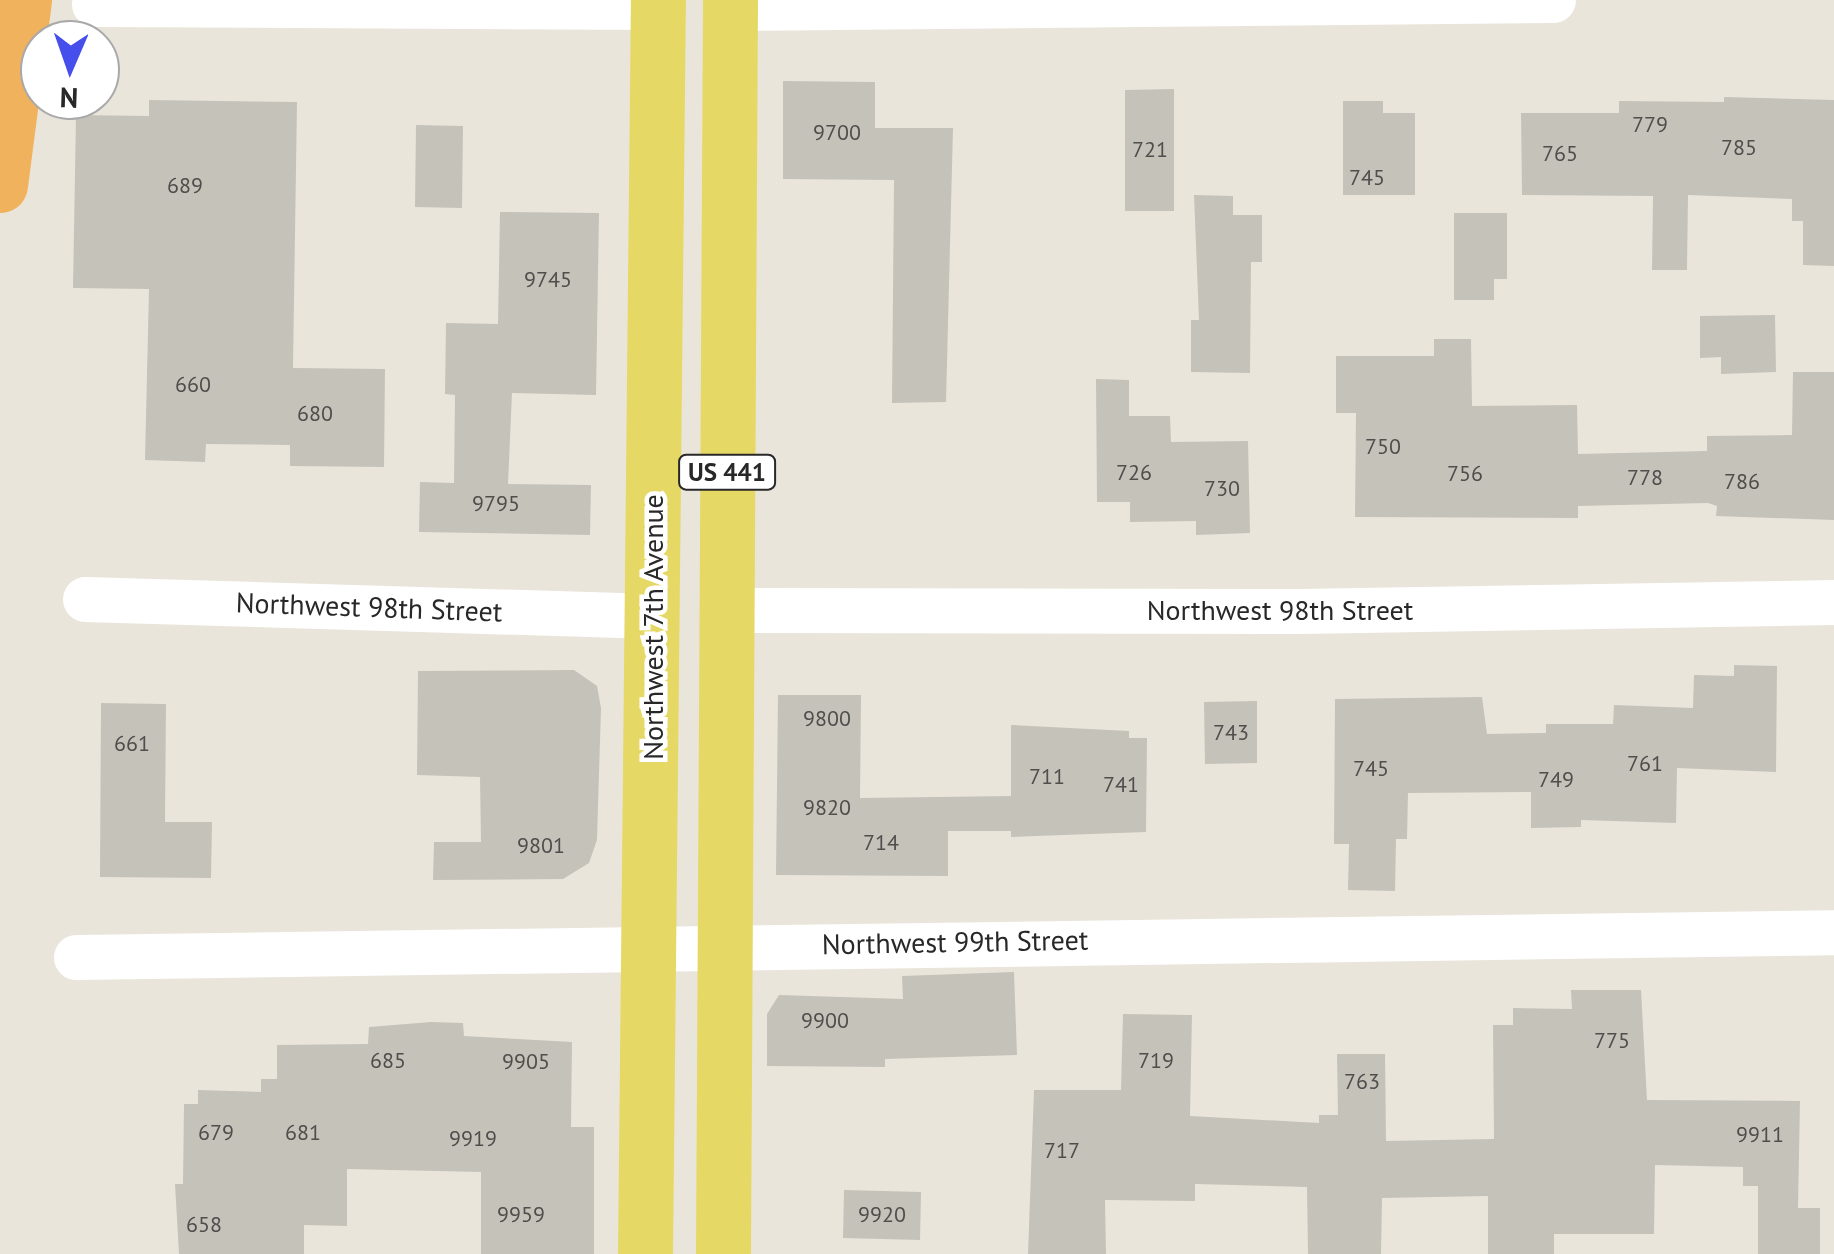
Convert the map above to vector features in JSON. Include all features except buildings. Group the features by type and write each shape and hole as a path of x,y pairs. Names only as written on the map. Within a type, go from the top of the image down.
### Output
{"highway":[{"path":"0,185 24,0"}],"main road":[{"name":"US 441","path":"723,1254 728,3"},
{"name":"Northwest 7th Avenue","path":"645,1254 658,4"}],"street":[{"path":"728,3 1552,0"},
{"path":"94,4 658,4"},
{"name":"Northwest 98th Street","path":"85,599 653,616"},
{"name":"Northwest 98th Street","path":"727,610 1299,611 1834,602"},
{"name":"Northwest 99th Street","path":"76,957 1834,932"}]}
